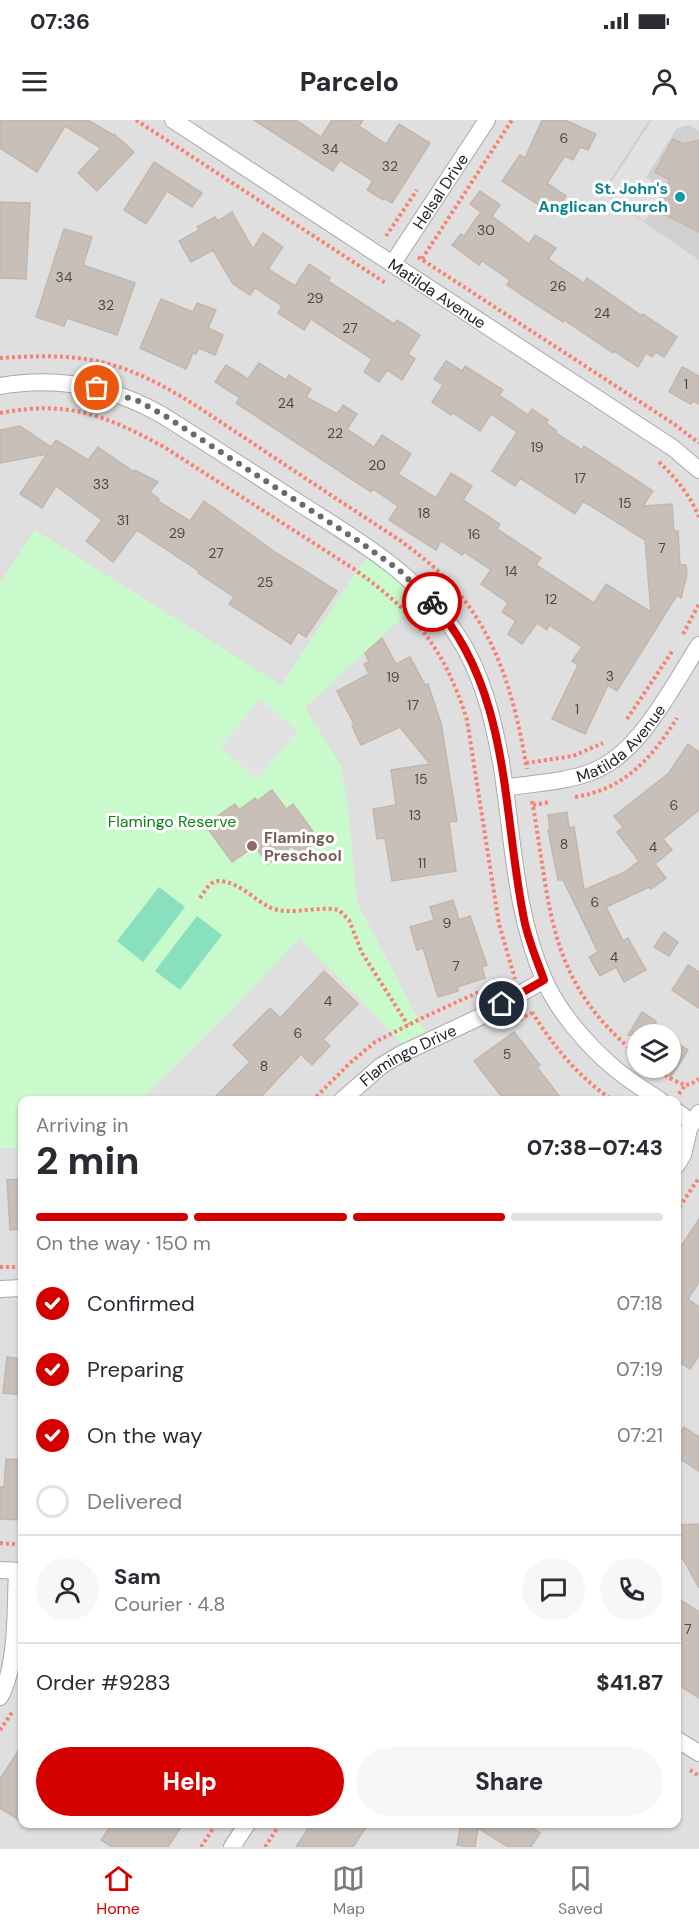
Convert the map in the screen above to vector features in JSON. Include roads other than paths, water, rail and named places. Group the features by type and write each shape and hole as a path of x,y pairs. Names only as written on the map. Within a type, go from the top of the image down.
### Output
{"street":[{"name":"Matilda Avenue","path":"173,120 673,448 699,470"},
{"name":"Helsal Drive","path":"393,263 487,120"},
{"path":"0,386 19,383 76,384 138,401 162,414 351,536 399,570 438,608 471,658 492,715 524,921 544,980 571,1023 601,1056 625,1077 654,1096"},
{"name":"Matilda Avenue","path":"505,788 590,773 621,756 647,725 699,645"},
{"name":"Flamingo Drive","path":"346,1096 367,1076 391,1060 483,1014 544,980"},
{"path":"681,1106 696,1118 686,1136 681,1158"},
{"path":"0,1289 18,1288"},
{"path":"0,1697 12,1662 13,1570"},
{"path":"681,1742 699,1753"},
{"path":"232,1847 244,1828"}],"place":[{"name":"St. John's Anglican Church","path":"680,197"},
{"name":"Flamingo Preschool","path":"252,846"}],"park label":[{"name":"Flamingo Reserve","path":"172,821"}]}
